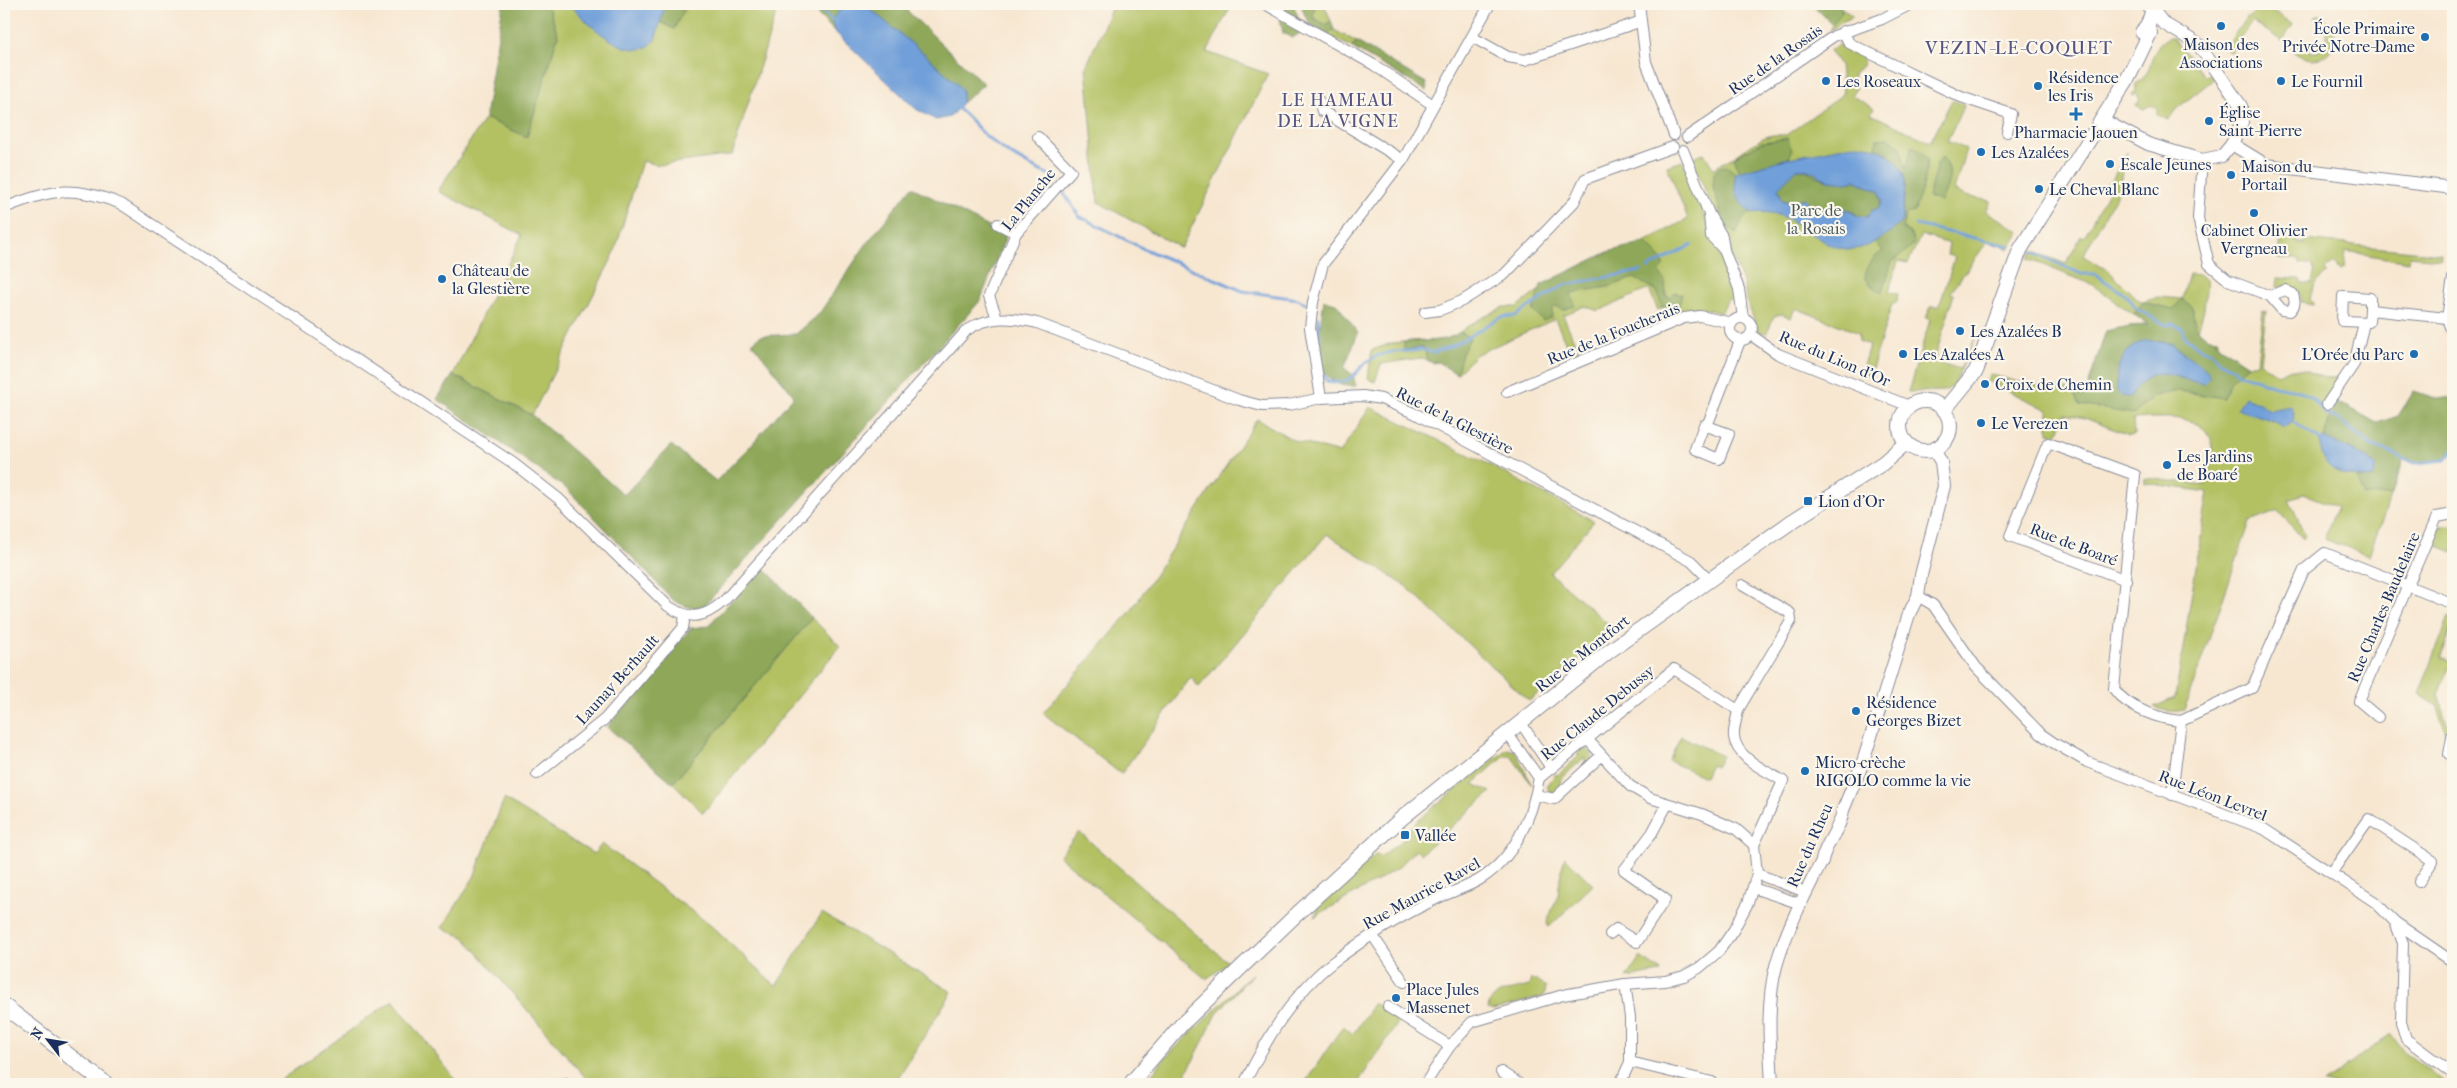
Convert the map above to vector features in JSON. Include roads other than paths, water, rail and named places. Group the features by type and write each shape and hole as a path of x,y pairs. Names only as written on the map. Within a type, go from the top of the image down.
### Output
{"main road":[{"path":"1944,409 1976,371 2020,250 2128,78 2150,33 2147,27 2151,6"},
{"path":"1926,401 1936,403 1944,409 1949,418 1951,428 1949,437 1943,445 1934,450 1924,452 1914,450 1906,443 1901,435 1900,425 1902,416 1909,406 1926,401"},
{"name":"Rue de Montfort","path":"1130,1084 1182,1024 1297,914 1396,824 1608,652 1810,509 1883,463 1906,443"},
{"path":"4,1006 106,1084"}],"street":[{"path":"1265,4 1374,65 1433,105"},
{"path":"1322,398 1310,328 1313,302 1323,264 1403,160 1490,4"},
{"path":"1639,4 1639,22 1646,62 1674,135 1671,142 1678,149 1709,214 1720,232 1724,250 1739,289 1743,318 1751,325 1751,335 1740,341 1707,426"},
{"name":"Rue de la Rosais","path":"1687,137 1843,32 1882,19 1911,4"},
{"path":"2101,119 2148,144 2202,160 2222,156 2232,144 2242,122 2241,106 2198,44 2163,23 2151,6"},
{"path":"1472,37 1508,57 1525,60 1639,22"},
{"path":"1843,32 1849,42 1856,47 1961,97 2011,114 2007,132"},
{"path":"1319,100 1322,111 1403,160"},
{"path":"1425,312 1440,310 1462,301 1504,274 1574,202 1586,179 1688,144 1687,137 1683,133 1674,135"},
{"name":"La Planche","path":"997,318 989,296 1016,233 1071,172 1038,137"},
{"path":"2232,144 2266,165 2453,188"},
{"path":"2202,160 2198,218 2209,264 2228,280 2270,296"},
{"path":"4,208 44,194 64,190 93,193 134,212 513,463 559,499 668,606 685,615"},
{"path":"998,224 1016,233"},
{"path":"2453,278 2447,318 2453,336"},
{"path":"2343,296 2370,298 2370,310 2369,322 2342,321 2343,296"},
{"path":"2370,310 2447,318"},
{"name":"Rue de la Foucherais","path":"1507,392 1684,318 1700,316 1732,323"},
{"name":"Rue de la Glestière","path":"685,615 696,616 711,612 724,601 967,330 979,322 1013,317 1037,323 1239,400 1262,406 1288,406 1322,398 1366,396 1381,399 1416,414 1691,561 1709,579"},
{"path":"1740,341 1731,335 1732,323 1737,319 1743,318"},
{"path":"2327,404 2354,364 2364,323"},
{"name":"Rue du Lion d'Or","path":"1751,335 1778,354 1909,406"},
{"name":"Rue de Boaré","path":"2126,580 2010,536 2048,443 2135,475 2126,580 2114,688 2120,698 2129,704 2170,720 2181,721"},
{"name":"Rue du Rheu","path":"1772,1084 1770,1038 1772,992 1776,967 1831,835 1842,818 1843,810 1863,762 1899,643 1918,596 1921,575 1944,486 1941,462 1934,450"},
{"name":"Rue Charles Baudelaire","path":"2378,717 2359,701 2410,585 2437,517 2453,514"},
{"path":"2172,795 2181,721 2252,688 2304,570 2325,552 2453,604"},
{"path":"1425,1084 1450,1046 1472,1022 1563,995 1625,984 1665,981 1684,976 1699,968 1719,951 1733,931 1753,888 1757,874 1754,845 1783,782 1747,758 1738,749 1734,737 1738,710 1791,621 1790,613 1782,607 1742,585"},
{"name":"Rue Léon Levrel","path":"1918,596 1933,605 1976,667 2041,734 2087,762 2264,829 2375,902 2395,922 2403,943 2402,1022 2406,1039 2453,1074"},
{"name":"Launay Berhault","path":"537,774 605,719 683,628 685,615"},
{"name":"Rue Claude Debussy","path":"1539,778 1674,669 1738,710"},
{"path":"1521,723 1551,768"},
{"path":"1507,733 1539,778"},
{"path":"2453,733 2449,748 2449,754 2453,756"},
{"path":"1588,740 1630,786 1650,798 1667,805 1702,814 1736,829 1754,845"},
{"path":"1536,795 1554,799 1601,756"},
{"name":"Rue Maurice Ravel","path":"1244,1084 1264,1044 1311,983 1332,963 1430,902 1478,880 1491,871 1515,847 1536,795 1539,778"},
{"path":"1610,934 1616,929 1637,942 1665,900 1624,870 1652,833 1667,805"},
{"path":"2332,872 2369,819 2433,861 2419,882"},
{"path":"1757,874 1804,898"},
{"path":"1753,888 1804,898"},
{"path":"2395,922 2453,962"},
{"path":"1373,936 1404,982"},
{"path":"1620,1084 1630,1062 1630,1017 1625,984"},
{"path":"1388,1007 1450,1046"},
{"path":"1630,1062 1712,1082 1712,1084"},
{"path":"1501,1072 1519,1084"}],"water":[{"path":"570,4 666,4 654,41 645,48 634,49 621,46 609,39 586,21"},
{"path":"846,4 865,5 927,56 962,89 962,103 950,117 936,120 916,109 835,32 831,20"},
{"path":"1858,144 1883,152 1896,162 1904,176 1905,190 1902,221 1881,238 1862,247 1846,249 1830,244 1787,218 1771,213 1752,213 1740,201 1735,186 1735,173 1789,158","holes":["1797,169 1804,169 1836,182 1855,180 1879,191 1882,202 1878,209 1872,210 1868,217 1858,216 1844,208 1833,212 1822,211 1804,198 1791,203 1782,200 1778,188"]},
{"path":"2146,340 2172,344 2208,371 2209,378 2203,384 2171,375 2154,375 2138,386 2130,397 2122,396 2117,391 2116,382 2119,366 2131,348"},
{"path":"2245,397 2269,410 2291,406 2294,413 2293,422 2284,428 2271,420 2237,409"},
{"path":"2324,438 2368,458 2377,466 2373,477 2351,476 2331,468 2321,453 2320,440"}],"waterway":[{"path":"814,4 834,22"},
{"path":"956,107 987,137 1012,156 1059,179"},
{"path":"1063,192 1079,216 1142,248 1243,291 1298,299 1307,304"},
{"path":"1916,225 2010,246"},
{"path":"1648,268 1692,245"},
{"path":"2034,253 2081,274 2095,274 2128,297 2136,308 2166,325 2173,324 2183,329 2185,337 2202,349 2212,353 2220,361 2241,374 2275,386 2297,390 2311,397 2326,414 2339,420 2371,445 2415,463 2445,460 2453,450"},
{"path":"1318,317 1321,369 1327,381 1344,381 1353,376 1366,362 1381,355 1420,350 1433,353 1454,345 1501,317 1515,316 1564,285 1641,271"},
{"path":"2293,422 2320,440"}],"place":[{"name":"Maison des Associations","path":"2221,26"},
{"name":"École Primaire Privée Notre-Dame","path":"2425,37"},
{"name":"Les Roseaux","path":"1826,81"},
{"name":"Le Fournil","path":"2281,81"},
{"name":"Résidence les Iris","path":"2038,86"},
{"name":"Pharmacie Jaouen","path":"2076,114"},
{"name":"Église Saint-Pierre","path":"2209,121"},
{"name":"Les Azalées","path":"1981,152"},
{"name":"Escale Jeunes","path":"2110,164"},
{"name":"Maison du Portail","path":"2231,175"},
{"name":"Le Cheval Blanc","path":"2039,189"},
{"name":"Cabinet Olivier Vergneau","path":"2254,213"},
{"name":"Château de la Glestière","path":"442,279"},
{"name":"Les Azalées B","path":"1960,331"},
{"name":"Les Azalées A","path":"1903,354"},
{"name":"L'Orée du Parc","path":"2414,354"},
{"name":"Croix de Chemin","path":"1985,384"},
{"name":"Le Verezen","path":"1981,423"},
{"name":"Les Jardins de Boaré","path":"2167,465"},
{"name":"Lion d'Or","path":"1808,501"},
{"name":"Résidence Georges Bizet","path":"1856,711"},
{"name":"Micro-crèche RIGOLO comme la vie","path":"1805,771"},
{"name":"Vallée","path":"1405,835"},
{"name":"Place Jules Massenet","path":"1396,998"}],"district":[{"name":"VEZIN-LE-COQUET","path":"2019,47"},
{"name":"LE HAMEAU DE LA VIGNE","path":"1338,110"}],"park label":[{"name":"Parc de la Rosais","path":"1816,219"}]}
